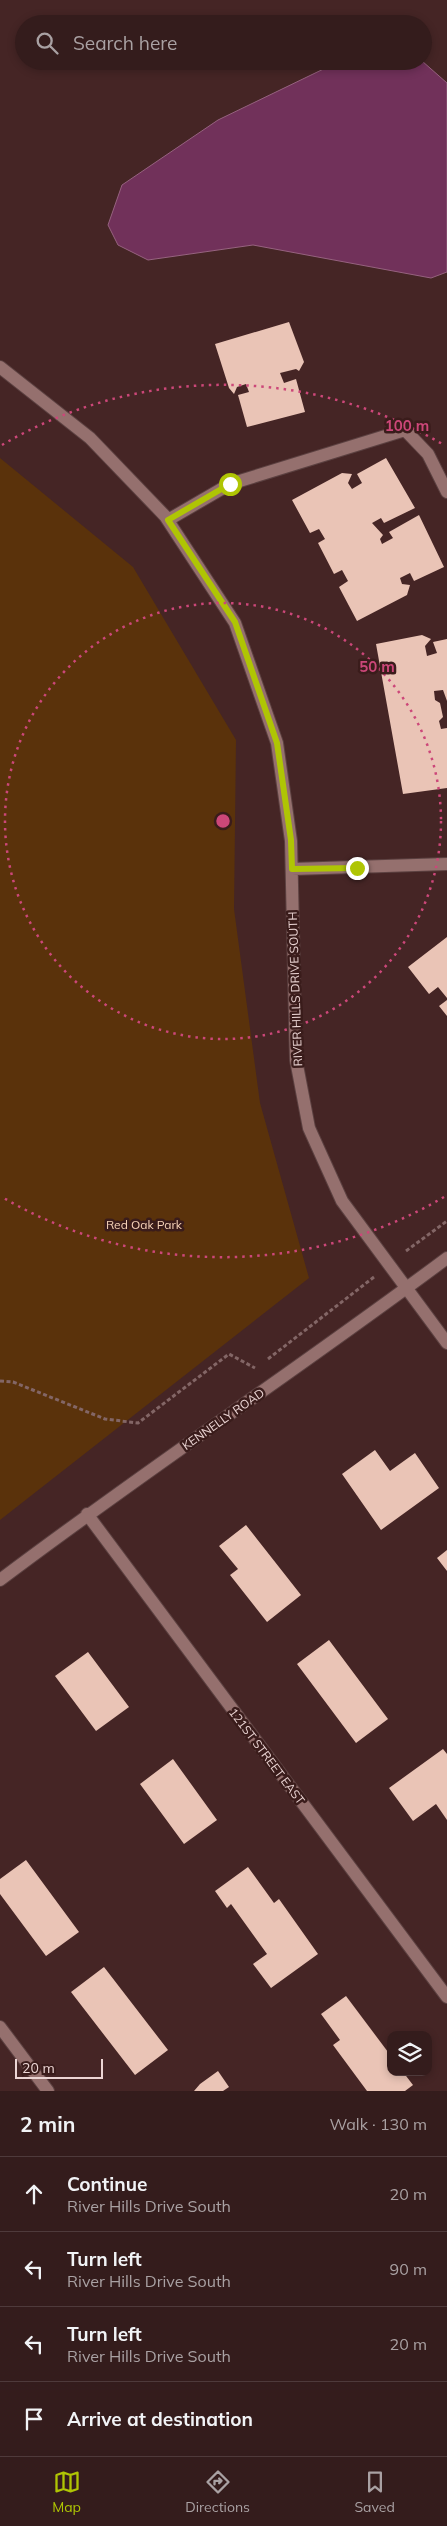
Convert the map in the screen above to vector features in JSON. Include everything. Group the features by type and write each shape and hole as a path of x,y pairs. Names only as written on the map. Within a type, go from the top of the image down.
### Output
{"street":[{"name":"RIVER HILLS DRIVE SOUTH","path":"0,366 90,438 168,520 235,622 277,743 291,840 296,1060 309,1128 342,1200 447,1343"},
{"path":"168,520 230,484 405,430 428,454 447,492"},
{"path":"292,869 447,864"},
{"name":"KENNELLY ROAD","path":"0,1580 87,1514 447,1258"},
{"name":"121ST STREET EAST","path":"87,1514 447,1997"},
{"path":"0,2027 48,2091"}],"path":[{"path":"388,1264 447,1221"},
{"path":"0,1381 13,1382 105,1419 138,1423 229,1354 255,1368"}],"green space":[{"name":"Red Oak Park","path":"0,458 133,567 236,740 234,909 260,1103 309,1278 0,1520"}],"shaded area":[{"path":"321,70 432,70 447,83 447,272 431,278 253,245 148,260 118,245 108,225 122,185 218,120"}],"building":[{"path":"289,322 304,362 299,371 296,369 280,373 284,383 296,379 305,412 247,427 238,395 249,392 246,384 237,387 234,394 229,388 215,344"},
{"path":"386,458 415,508 384,523 381,518 372,523 383,535 380,539 382,544 393,538 389,532 419,515 444,567 414,581 410,573 400,578 402,584 410,585 407,595 357,621 339,587 348,581 342,570 334,574 318,543 325,539 319,529 310,533 292,500 342,473 352,474 348,483 352,489 362,483 357,474"},
{"path":"422,635 431,639 425,646 427,656 437,653 433,642 447,639 447,701 443,690 434,691 435,700 440,703 443,717 439,721 441,729 447,728 447,788 403,794 376,644"},
{"path":"447,937 447,998 438,987 429,994 408,967"},
{"path":"447,1000 447,1016 439,1006"},
{"path":"375,1450 390,1471 415,1453 439,1488 381,1530 342,1474"},
{"path":"246,1525 301,1595 267,1622 230,1575 238,1569 219,1546"},
{"path":"447,1550 447,1571 437,1558"},
{"path":"329,1640 388,1719 356,1743 297,1664"},
{"path":"88,1652 129,1707 96,1731 55,1676"},
{"path":"443,1749 447,1754 447,1820 436,1804 413,1821 389,1788"},
{"path":"173,1759 217,1820 184,1844 140,1784"},
{"path":"26,1860 79,1932 46,1956 0,1894 0,1879"},
{"path":"248,1867 274,1903 279,1899 318,1954 271,1988 253,1964 267,1954 231,1904 227,1908 215,1891"},
{"path":"104,1967 168,2050 135,2075 71,1992"},
{"path":"346,1996 387,2051 387,2076 406,2076 413,2085 405,2091 367,2091 333,2045 340,2040 321,2014"},
{"path":"218,2071 229,2087 223,2091 194,2091 200,2084"}],"route":[{"path":"230,484 168,520 235,622 277,743 291,840 292,869 357,868"}]}
